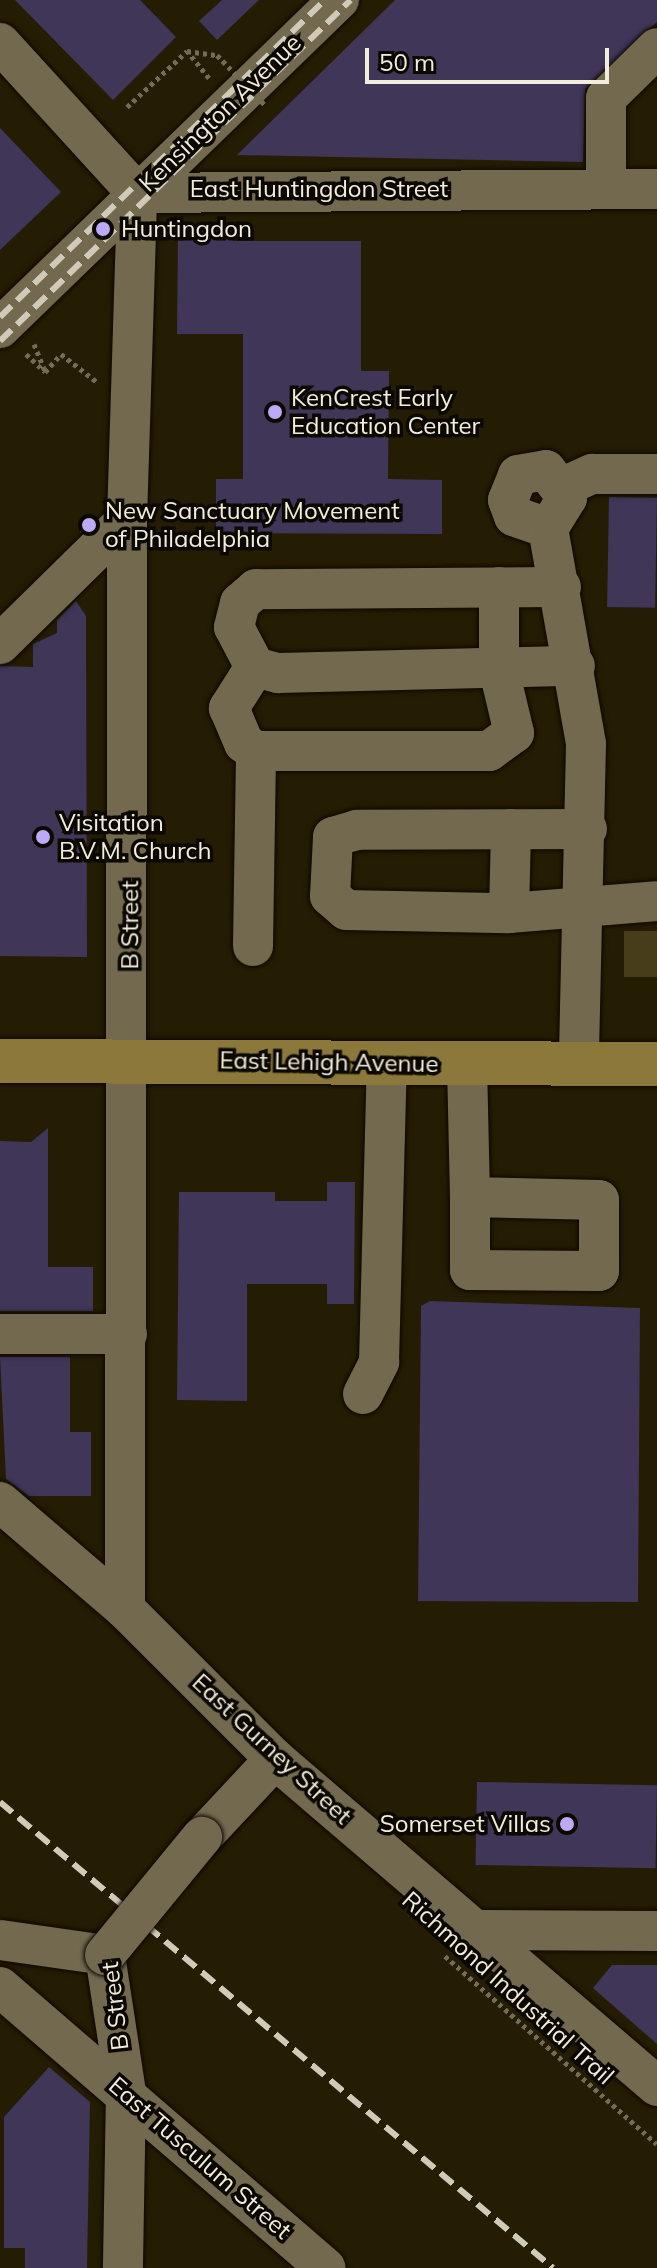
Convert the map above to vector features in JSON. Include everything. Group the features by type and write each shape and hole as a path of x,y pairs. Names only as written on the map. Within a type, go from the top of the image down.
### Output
{"main road":[{"name":"East Lehigh Avenue","path":"0,1061 657,1064"}],"street":[{"name":"Kensington Avenue","path":"16,335 137,193 339,0"},
{"path":"0,43 137,193"},
{"path":"606,188 606,98 657,48"},
{"name":"East Huntingdon Street","path":"137,193 657,189"},
{"name":"B Street","path":"125,1609 130,1061 127,519 137,193"},
{"path":"548,528 514,516 511,485 534,469 565,486"},
{"path":"565,486 592,474 657,474"},
{"path":"548,528 564,512 565,486"},
{"path":"0,644 127,519"},
{"path":"548,528 575,666 586,744 586,908 579,1064"},
{"path":"255,667 229,708 244,743 256,751 489,751 514,733 499,670 499,587"},
{"path":"255,667 234,627 240,603 256,589 561,587"},
{"path":"255,667 499,670 575,666"},
{"path":"253,946 256,751"},
{"path":"509,913 511,829"},
{"path":"587,829 357,830 333,837 330,896 346,910 509,913 657,901"},
{"path":"363,1394 379,1362 387,1062"},
{"path":"467,1064 470,1197"},
{"path":"0,1334 127,1334"},
{"name":"East Gurney Street","path":"0,1502 125,1609 275,1759 483,1930 657,2086"},
{"name":"B Street","path":"123,2268 126,2092 105,1955 202,1837 275,1759"},
{"path":"483,1930 657,1931"},
{"path":"0,1940 105,1955"},
{"name":"East Tusculum Street","path":"0,1987 126,2092 326,2268"}],"path":[{"path":"187,51 210,79"},
{"path":"187,51 217,55 265,105"},
{"path":"127,107 187,51"},
{"path":"16,335 45,372 61,354 89,382"},
{"name":"Richmond Industrial Trail","path":"438,1950 657,2144"}],"shaded area":[{"path":"624,931 657,931 657,977 624,977"}],"building":[{"path":"15,0 140,0 176,37 113,100"},
{"path":"222,0 259,0 217,40 199,21"},
{"path":"395,0 657,0 657,22 585,89 583,162 237,155"},
{"path":"0,128 61,192 0,250"},
{"path":"178,230 233,230 233,241 361,241 361,371 389,371 388,479 442,480 442,534 216,533 216,479 243,479 243,334 177,334"},
{"path":"609,497 657,498 655,608 607,607"},
{"name":"Visitation B.V.M. Church","path":"76,601 86,616 87,957 0,956 0,666 33,667 33,644 57,633 57,620"},
{"path":"48,1128 48,1267 93,1267 93,1311 0,1311 0,1141 31,1142"},
{"path":"327,1182 355,1182 354,1304 327,1304 327,1284 247,1284 247,1401 177,1400 179,1192 275,1192 275,1201 327,1201"},
{"path":"430,1301 640,1308 638,1602 418,1601 421,1306"},
{"path":"0,1357 70,1357 70,1432 91,1432 91,1496 29,1496 6,1479"},
{"name":"Somerset Villas","path":"477,1782 657,1785 656,1868 476,1865"},
{"path":"612,1965 657,1965 657,2044 593,1988"},
{"path":"49,2067 90,2102 87,2268 25,2268 25,2248 4,2248 4,2117"}],"railway":[{"path":"0,317 325,0"},
{"path":"0,341 351,0"},
{"path":"0,1802 553,2268"}],"place":[{"name":"Huntingdon","path":"103,229"},
{"name":"KenCrest Early Education Center","path":"275,412"},
{"name":"New Sanctuary Movement of Philadelphia","path":"89,525"},
{"name":"Visitation B.V.M. Church","path":"43,837"},
{"name":"Somerset Villas","path":"567,1824"}]}
